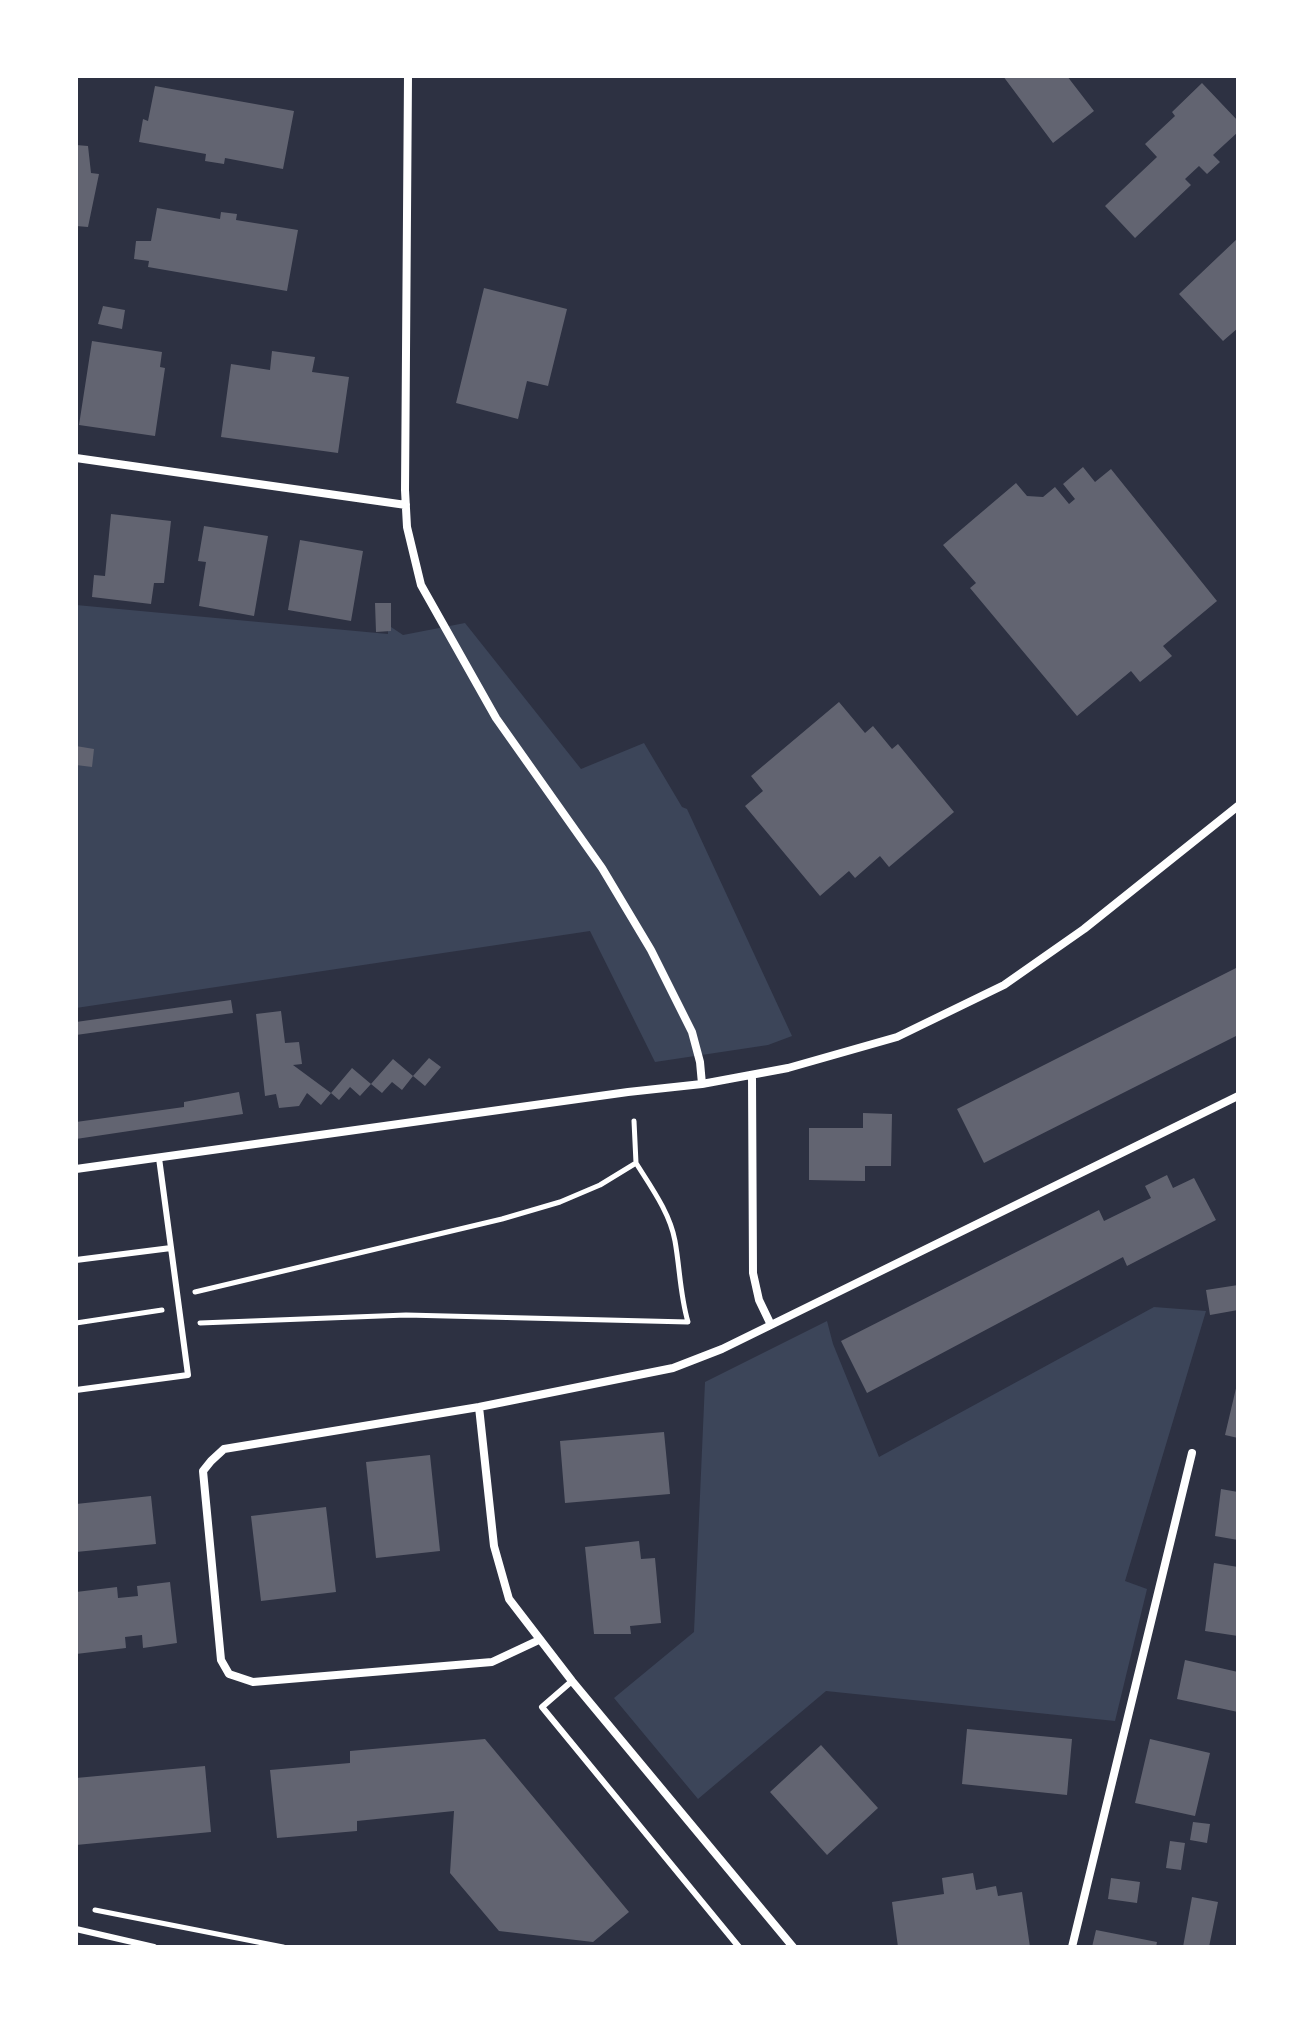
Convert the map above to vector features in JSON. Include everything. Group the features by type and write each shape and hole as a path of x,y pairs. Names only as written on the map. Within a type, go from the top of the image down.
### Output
{"street":[{"path":"408,76 406,505 407,527 421,585 496,718 602,868 651,950 692,1032 702,1084"},
{"path":"76,458 406,505"},
{"path":"76,1169 702,1084 788,1068 897,1037 1004,985 1084,929 1238,806"},
{"path":"752,1075 753,1273 759,1300 771,1325"},
{"path":"539,1640 492,1662 253,1682 229,1674 221,1660 203,1471 224,1449 479,1407 673,1368 722,1349 1238,1096"},
{"path":"479,1407 494,1546 509,1599 572,1681 793,1947"},
{"path":"1072,1947 1192,1453"}],"lane":[{"path":"76,1390 188,1375 159,1158"},
{"path":"76,1260 171,1248"},
{"path":"572,1681 542,1707 739,1947"},
{"path":"76,1929 154,1947"}],"path":[{"path":"201,1323 406,1315 688,1322 682,1300 675,1239 653,1190 636,1163 634,1121"},
{"path":"202,1289 502,1219 587,1191 636,1163"},
{"path":"76,1323 156,1312"},
{"path":"91,1909 283,1947"}],"shaded area":[{"path":"76,605 388,634 388,625 403,635 465,623 581,769 644,743 682,807 687,809 792,1036 768,1045 655,1062 590,931 76,1008"},
{"path":"1154,1307 1206,1311 1125,1581 1147,1589 1115,1721 826,1691 698,1799 614,1698 694,1632 705,1382 827,1321 833,1344 879,1457"}],"building":[{"path":"1003,76 1067,76 1094,111 1053,143"},
{"path":"1202,83 1238,121 1238,132 1213,155 1220,162 1207,174 1199,166 1185,179 1191,185 1135,238 1105,206 1157,157 1145,144 1175,116 1172,112"},
{"path":"155,86 294,111 283,169 225,158 224,164 205,161 206,154 139,142 143,119 148,121"},
{"path":"76,145 88,146 91,173 99,174 88,227 76,226"},
{"path":"157,208 220,219 221,212 237,214 236,220 298,230 287,291 148,267 149,261 134,259 136,241 151,241"},
{"path":"1238,238 1238,328 1223,341 1179,294"},
{"path":"484,288 567,309 548,386 527,381 518,419 456,403"},
{"path":"103,306 125,310 122,329 98,324"},
{"path":"92,341 162,352 160,367 165,368 155,436 79,425"},
{"path":"272,351 315,357 312,372 349,377 338,453 221,437 231,364 270,370"},
{"path":"1083,467 1095,482 1111,469 1217,601 1163,646 1172,656 1140,682 1131,671 1077,716 970,588 976,583 943,545 1016,483 1027,496 1043,497 1055,487 1069,504 1075,499 1063,484"},
{"path":"111,514 171,521 164,583 154,583 151,604 92,597 94,575 105,576"},
{"path":"204,526 268,536 254,616 199,606 206,562 198,561"},
{"path":"300,540 363,551 351,621 288,610"},
{"path":"375,603 391,603 391,631 376,632"},
{"path":"839,702 865,733 873,726 892,749 898,744 954,812 889,867 880,856 855,878 849,871 820,896 745,806 763,791 751,776"},
{"path":"76,746 94,749 92,767 76,765"},
{"path":"1238,967 1238,1035 984,1163 957,1109"},
{"path":"231,1000 233,1013 76,1035 76,1022"},
{"path":"281,1011 285,1043 299,1042 302,1064 293,1065 331,1093 321,1105 307,1093 299,1106 279,1108 276,1094 265,1096 256,1014"},
{"path":"429,1058 441,1067 425,1086 413,1076"},
{"path":"393,1059 413,1076 402,1090 392,1082 382,1093 371,1084"},
{"path":"352,1068 371,1084 360,1096 350,1087 339,1100 331,1093"},
{"path":"239,1092 243,1114 76,1139 76,1122 184,1107 184,1102"},
{"path":"863,1113 892,1114 891,1166 865,1166 865,1181 809,1180 809,1128 863,1128"},
{"path":"1167,1175 1173,1188 1194,1178 1216,1220 1127,1266 1123,1257 867,1393 841,1341 1099,1210 1104,1221 1151,1198 1145,1186"},
{"path":"1238,1285 1238,1310 1210,1315 1206,1290"},
{"path":"1238,1385 1238,1438 1225,1435"},
{"path":"664,1432 670,1494 565,1503 560,1441"},
{"path":"430,1455 440,1551 376,1558 366,1462"},
{"path":"1221,1489 1238,1492 1238,1540 1215,1536"},
{"path":"151,1496 156,1544 76,1552 76,1504"},
{"path":"326,1507 336,1592 261,1601 251,1516"},
{"path":"639,1541 641,1559 655,1558 661,1623 630,1626 631,1634 594,1634 585,1547"},
{"path":"1214,1563 1238,1567 1238,1636 1205,1631"},
{"path":"170,1582 177,1643 143,1648 142,1635 125,1637 126,1648 76,1654 76,1592 117,1587 118,1598 138,1596 137,1586"},
{"path":"1185,1660 1238,1672 1238,1712 1177,1699"},
{"path":"967,1729 1072,1739 1067,1795 962,1784"},
{"path":"485,1739 629,1912 593,1942 499,1931 450,1873 454,1811 357,1821 357,1831 277,1838 270,1770 350,1763 350,1751"},
{"path":"1150,1739 1210,1753 1195,1816 1135,1803"},
{"path":"821,1745 878,1808 827,1855 770,1792"},
{"path":"205,1766 211,1832 76,1845 76,1778"},
{"path":"1193,1822 1210,1824 1207,1843 1190,1840"},
{"path":"1170,1841 1185,1843 1181,1870 1166,1868"},
{"path":"973,1873 976,1890 996,1886 998,1896 1022,1892 1030,1947 898,1947 892,1902 944,1894 942,1878"},
{"path":"1111,1878 1140,1882 1137,1903 1108,1899"},
{"path":"1192,1897 1218,1902 1209,1947 1183,1947"},
{"path":"1096,1930 1157,1942 1156,1947 1092,1947"}]}
